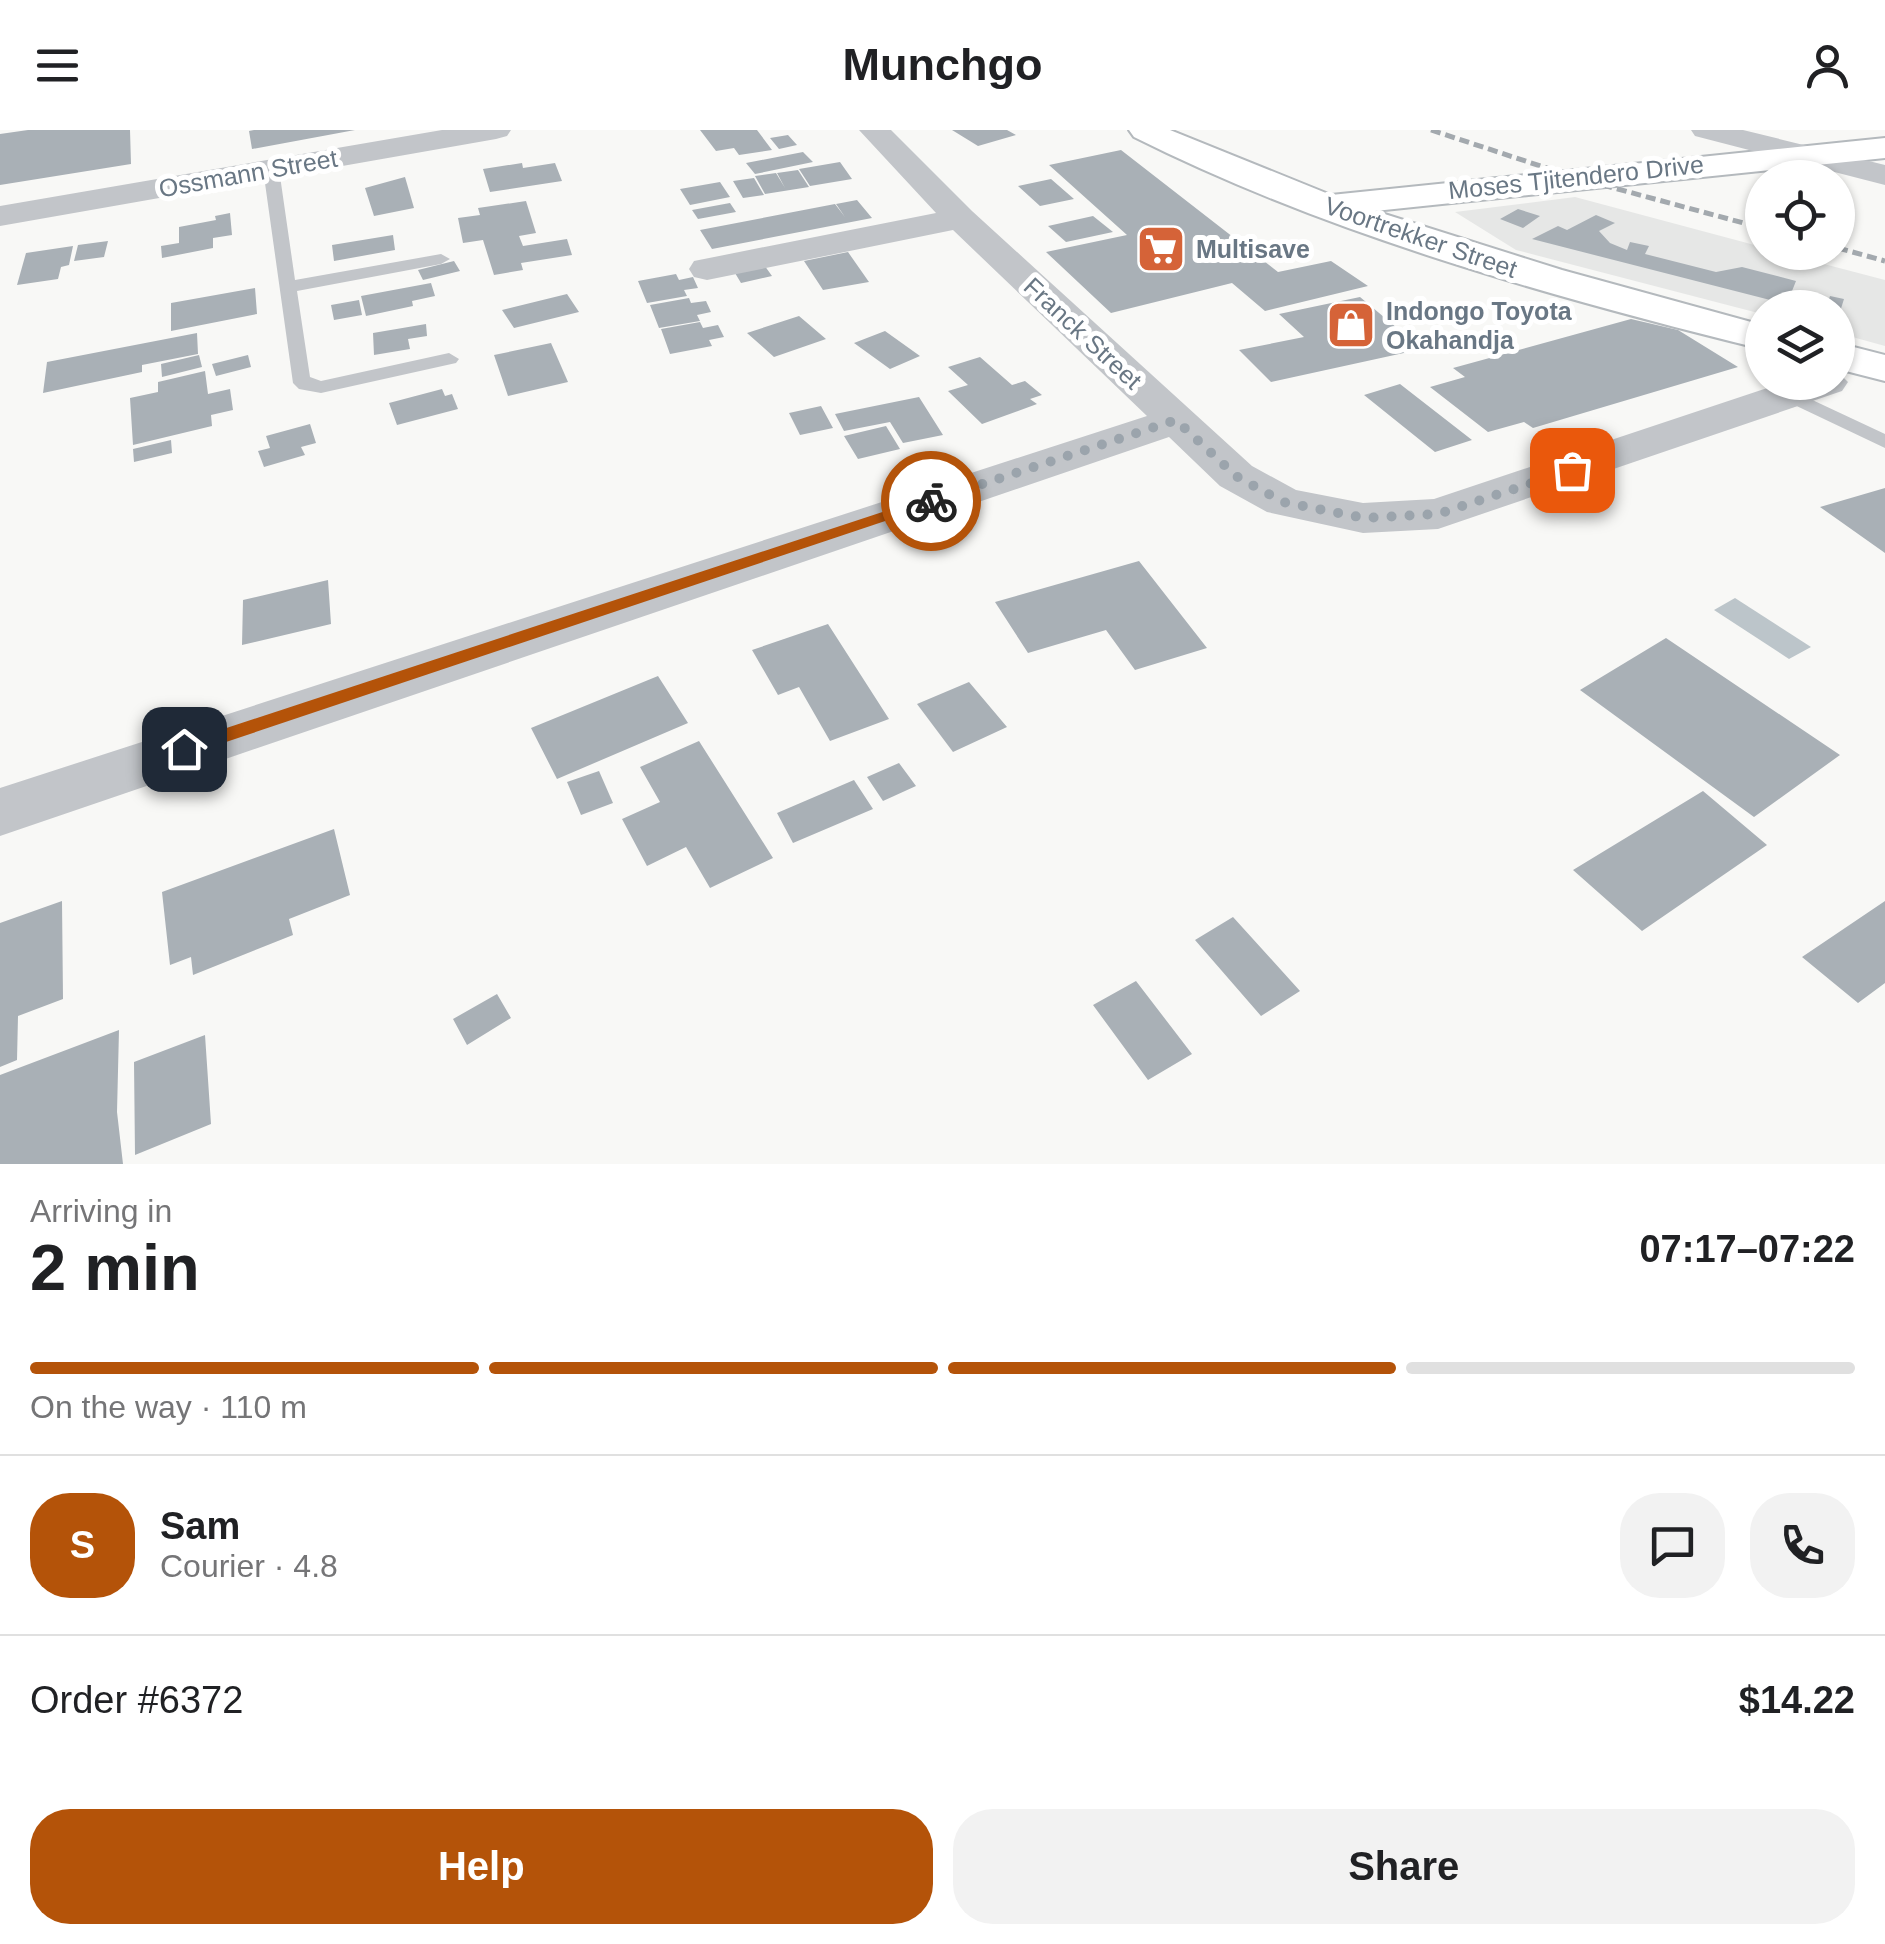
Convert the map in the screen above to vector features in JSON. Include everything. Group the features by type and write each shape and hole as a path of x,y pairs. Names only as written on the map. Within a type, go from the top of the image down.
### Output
{"main road":[{"name":"Voortrekker Street","path":"1145,130 1270,186 1509,268 1745,333"},
{"name":"Moses Tjitendero Drive","path":"1327,205 1885,148"}],"street":[{"name":"Franck Street","path":"874,130 960,218 1236,476 1283,502 1364,518 1438,514 1776,400"},
{"path":"1706,130 1885,175"},
{"name":"Ossmann Street","path":"0,212 52,207 484,131"},
{"path":"707,269 960,218"},
{"path":"0,812 1176,420"}],"lane":[{"path":"270,170 300,379 306,385 320,387 449,359"},
{"path":"288,287 441,258"},
{"path":"1825,400 1885,442"}],"shaded area":[{"path":"1575,197 1745,242 1745,270 1847,270 1885,280 1885,346 1855,338 1855,290 1745,290 1745,310 1516,250 1455,212"},
{"path":"1735,598 1811,647 1789,659 1714,610"}],"building":[{"path":"28,130 130,130 131,164 0,185 0,134"},
{"path":"254,130 355,130 252,149 249,131"},
{"path":"700,130 757,130 772,150 739,155 734,148 716,151"},
{"path":"952,130 1007,130 1016,135 978,146"},
{"path":"788,135 797,145 779,149 770,138"},
{"path":"1121,150 1278,272 1331,261 1368,286 1265,311 1232,283 1111,313 1046,252 1127,235 1049,165"},
{"path":"803,152 813,162 755,174 746,163"},
{"path":"840,162 852,179 810,186 799,169"},
{"path":"522,163 523,168 555,163 562,181 490,192 483,169"},
{"path":"798,170 809,187 765,194 755,176 776,173 785,188 777,173"},
{"path":"405,177 414,208 374,216 365,188"},
{"path":"754,178 764,195 743,198 733,181"},
{"path":"1051,179 1074,199 1040,206 1018,186"},
{"path":"720,182 730,197 690,205 680,189"},
{"path":"857,200 872,218 712,249 700,230 835,204 845,217 836,204"},
{"path":"526,201 536,233 519,236 523,246 567,239 572,255 521,263 523,270 494,275 483,240 463,243 458,218 480,215 478,208"},
{"path":"730,203 736,212 698,219 692,210"},
{"path":"1518,209 1540,216 1523,228 1500,219"},
{"path":"230,213 232,235 213,238 213,248 162,258 161,246 179,243 179,227 216,220 215,216"},
{"path":"1596,215 1615,223 1599,231 1610,243 1627,250 1630,242 1649,246 1645,254 1716,272 1742,267 1796,281 1792,290 1745,290 1745,294 1532,239 1558,226 1567,230"},
{"path":"1093,216 1113,232 1066,242 1048,226"},
{"path":"393,235 395,250 334,261 332,245"},
{"path":"108,241 104,257 74,261 78,245"},
{"path":"73,246 69,265 61,267 58,279 17,285 26,253"},
{"path":"848,252 869,282 823,290 804,261"},
{"path":"454,261 460,271 423,280 418,270"},
{"path":"762,262 772,276 741,283 732,268"},
{"path":"676,274 679,280 693,277 698,288 684,290 687,296 647,303 638,281"},
{"path":"431,283 435,296 412,301 413,306 366,316 361,296"},
{"path":"255,288 257,314 171,331 171,303"},
{"path":"567,294 579,312 514,328 502,310"},
{"path":"1360,297 1422,349 1271,382 1239,350 1304,337 1279,314"},
{"path":"689,298 691,303 706,301 711,312 697,315 700,321 659,328 650,305"},
{"path":"359,300 362,315 334,320 331,305"},
{"path":"799,316 826,339 774,357 747,333"},
{"path":"1631,319 1678,330 1738,367 1533,428 1524,422 1488,432 1430,387 1465,377 1453,368"},
{"path":"700,322 703,328 718,325 724,337 709,340 712,346 670,354 661,329"},
{"path":"426,324 427,336 408,339 410,349 374,355 373,333"},
{"path":"885,331 920,356 890,369 854,343"},
{"path":"197,333 198,354 142,365 142,372 43,393 47,362"},
{"path":"551,343 568,382 508,396 494,355"},
{"path":"199,355 202,367 162,377 161,364"},
{"path":"248,355 251,367 216,376 212,364"},
{"path":"980,357 1012,385 1025,381 1042,395 1030,399 1037,404 982,424 948,391 968,385 948,367"},
{"path":"205,371 208,394 230,389 233,410 211,415 212,426 133,445 130,398 158,392 158,382"},
{"path":"1400,384 1472,440 1435,452 1364,395"},
{"path":"442,389 445,396 452,394 458,409 397,425 389,403"},
{"path":"919,397 943,435 903,443 890,422 844,431 835,414"},
{"path":"821,406 833,428 800,435 789,413"},
{"path":"310,424 316,443 301,447 305,455 264,467 258,451 270,448 266,436"},
{"path":"886,426 900,449 858,459 844,436"},
{"path":"171,440 172,453 134,462 133,449"},
{"path":"1885,488 1885,553 1820,507"},
{"path":"1139,561 1207,648 1135,670 1106,630 1028,653 995,602"},
{"path":"328,580 331,624 242,645 243,600"},
{"path":"828,624 889,719 830,741 799,687 778,695 752,650"},
{"path":"1666,638 1840,755 1754,817 1580,690"},
{"path":"658,676 688,723 557,779 531,728"},
{"path":"969,682 1007,727 953,752 917,704"},
{"path":"699,741 773,858 710,888 686,847 647,866 622,819 660,802 640,767"},
{"path":"899,763 916,786 883,801 867,777"},
{"path":"599,771 613,803 581,815 567,782"},
{"path":"854,780 873,809 793,843 777,813"},
{"path":"1703,791 1767,845 1642,931 1573,870"},
{"path":"334,829 350,895 289,919 293,935 193,975 191,957 170,965 162,892"},
{"path":"62,901 63,999 18,1016 17,1060 0,1067 0,923"},
{"path":"1885,901 1885,983 1858,1003 1802,957"},
{"path":"1233,917 1300,991 1261,1016 1195,940"},
{"path":"1136,981 1192,1054 1148,1080 1093,1005"},
{"path":"497,994 511,1018 467,1045 453,1019"},
{"path":"119,1030 117,1112 123,1164 0,1164 0,1075"},
{"path":"205,1035 211,1124 135,1155 134,1062"}],"railway":[{"path":"1431,130 1577,178 1745,223"},
{"path":"1855,253 1885,261"}],"way so far":[{"path":"931,501 1176,420 1236,476 1283,502 1364,518 1438,514 1572,470"}],"place":[{"name":"Multisave","path":"1161,249"},
{"name":"Indongo Toyota Okahandja","path":"1351,325"}],"route":[{"path":"184,749 931,501"}]}
